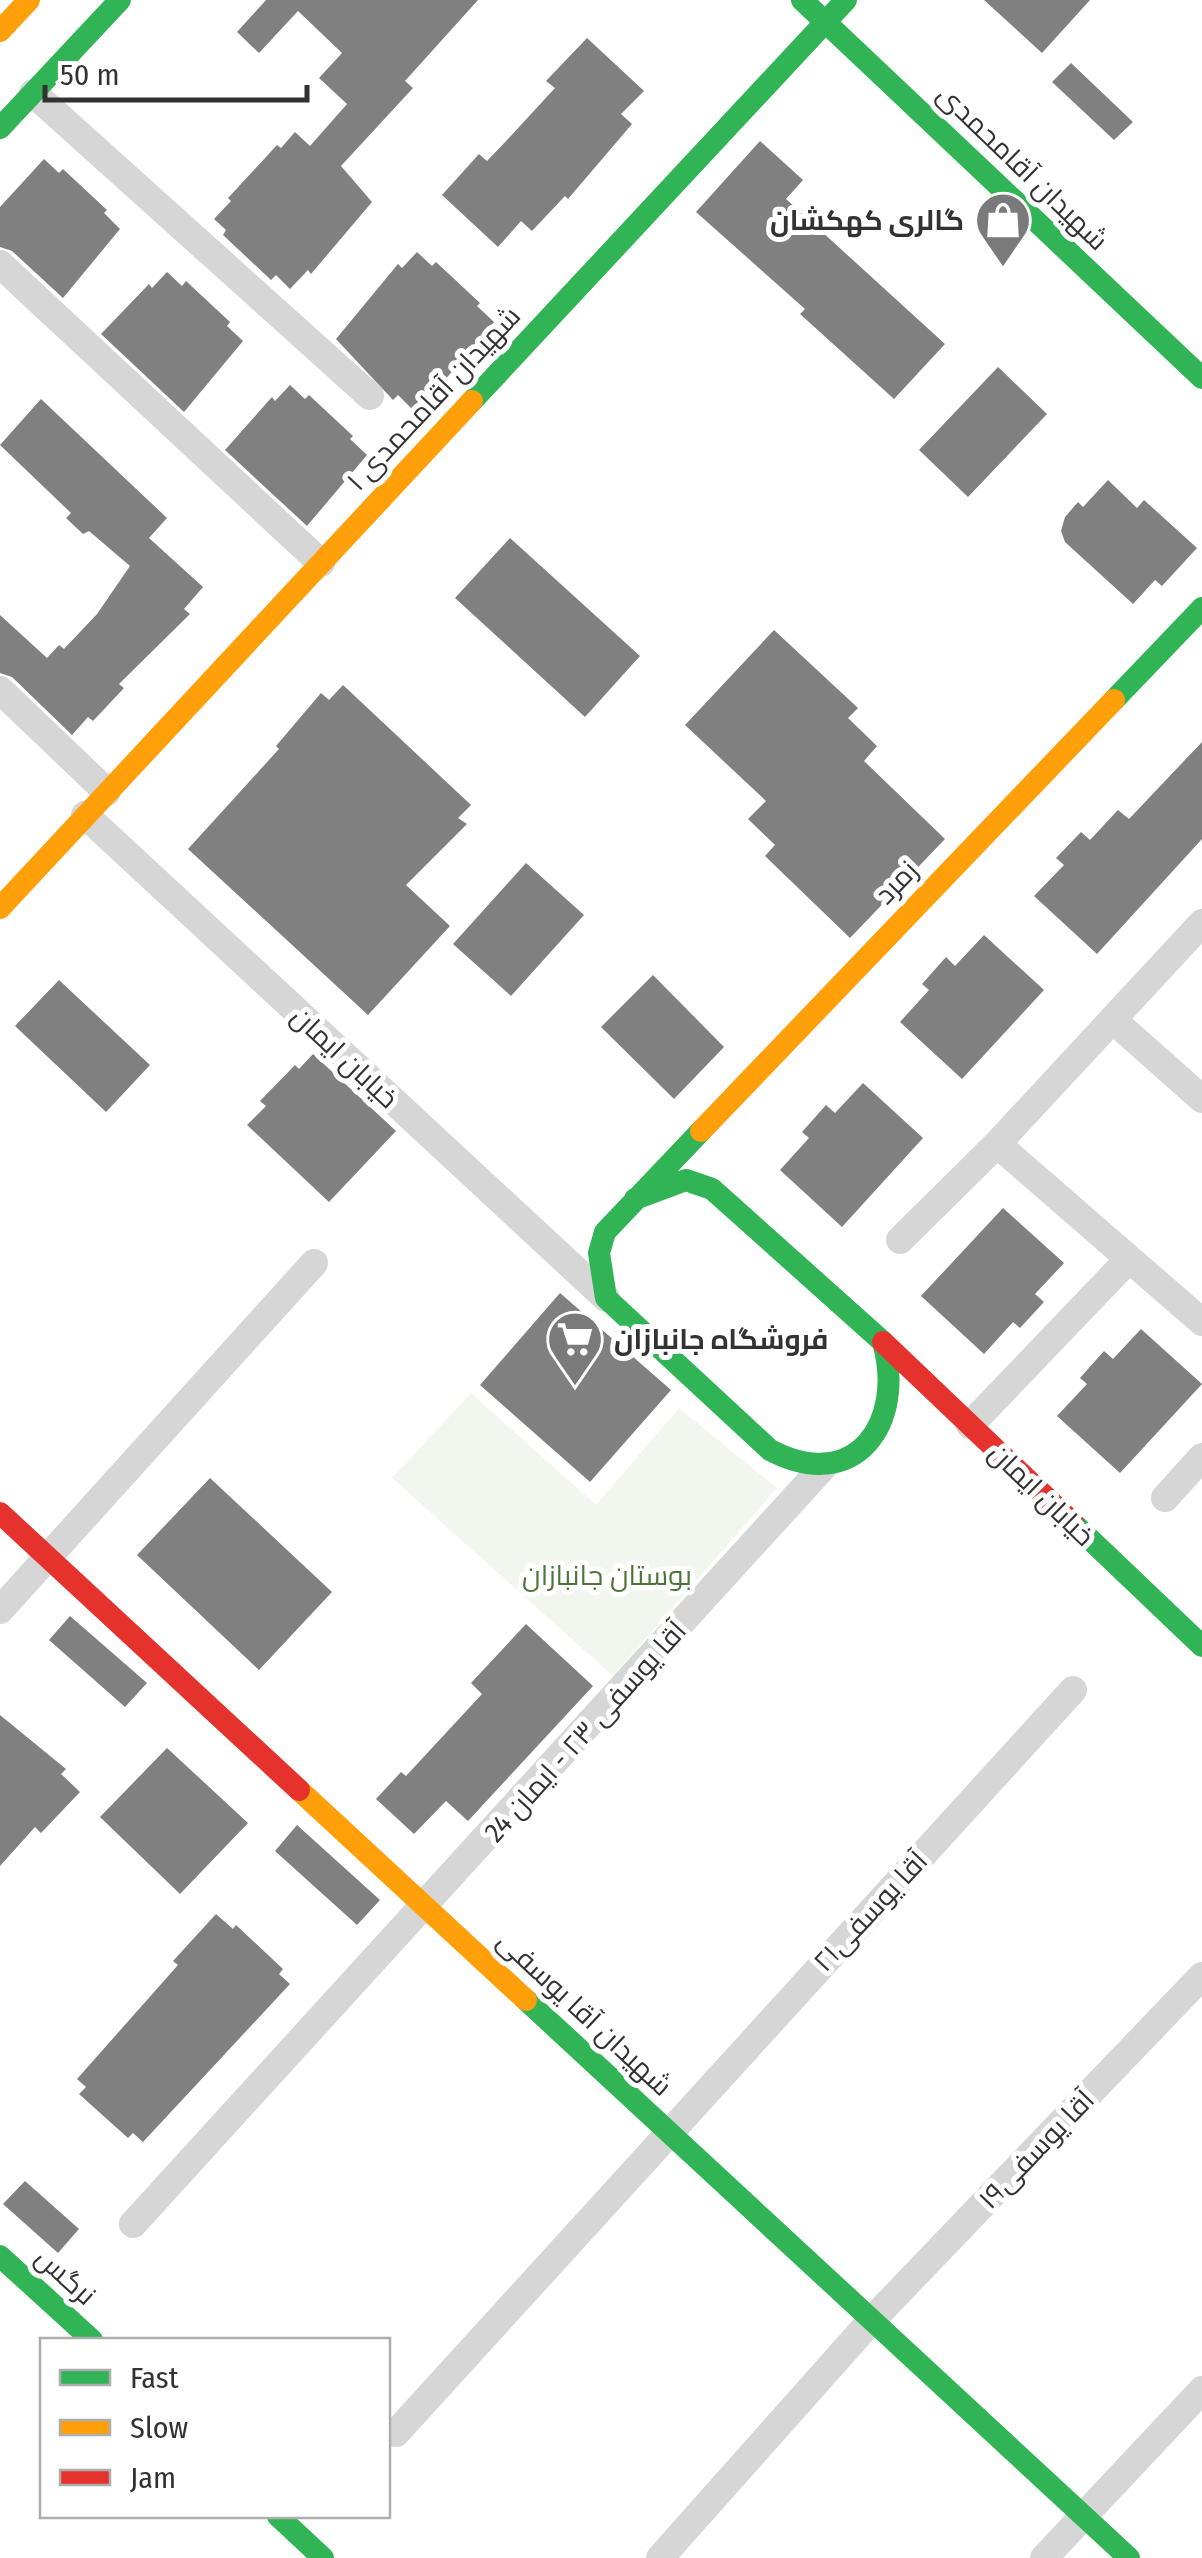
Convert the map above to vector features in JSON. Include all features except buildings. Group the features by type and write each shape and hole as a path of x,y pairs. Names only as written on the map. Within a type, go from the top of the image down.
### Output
{"street":[{"path":"0,128 120,0"},
{"name":"شهیدان آقامحمدی","path":"802,0 1202,378"},
{"name":"شهیدان آقامحمدی ۱","path":"0,908 846,0"},
{"path":"0,31 27,1"},
{"path":"33,93 370,396"},
{"path":"0,264 321,563"},
{"name":"زمرد","path":"605,1232 729,1098 1202,608"},
{"path":"0,690 107,792"},
{"name":"خیابان ایمان","path":"85,816 606,1298"},
{"path":"900,1240 997,1144 1202,922"},
{"path":"1113,1020 1202,1098"},
{"path":"712,1189 706,1173 706,1152 729,1098"},
{"path":"997,1144 1202,1322"},
{"path":"635,1199 686,1180 712,1189"},
{"name":"خیابان ایمان","path":"712,1189 883,1342 1202,1646"},
{"path":"558,1254 582,1254 605,1232"},
{"path":"605,1232 599,1253 606,1298 770,1450 792,1465 824,1466 848,1456 873,1435 888,1407 892,1377 883,1342"},
{"path":"970,1425 1130,1258"},
{"path":"0,1610 314,1264"},
{"path":"1165,1498 1202,1456"},
{"name":"آقا یوسفی ۲۳ - ایمان 24","path":"133,2224 824,1466"},
{"name":"شهیدان آقا یوسفی","path":"0,1513 1129,2558"},
{"name":"آقا یوسفی۲۱","path":"396,2434 1072,1690"},
{"name":"آقا یوسفی۱۹","path":"660,2558 870,2322 1202,1976"},
{"name":"نرگس","path":"0,2256 90,2338"},
{"path":"1044,2558 1202,2390"},
{"path":"280,2518 323,2558"}],"green space":[{"name":"بوستان جانبازان","path":"471,1393 596,1505 679,1408 777,1488 613,1676 392,1478"}],"traffic: fast":[{"path":"0,128 120,0"},
{"path":"802,0 1202,378"},
{"path":"472,401 846,0"},
{"path":"1114,700 1202,608"},
{"path":"635,1199 686,1180 712,1189 883,1342 887,1399 880,1424 867,1443 849,1457 827,1464 800,1462 770,1450 606,1298 599,1253 605,1232 701,1131"},
{"path":"1073,1523 1202,1646"},
{"path":"526,2000 1129,2558"},
{"path":"0,2256 90,2338"},
{"path":"280,2518 323,2558"}],"traffic: slow":[{"path":"0,31 29,0"},
{"path":"0,908 472,401"},
{"path":"701,1131 1114,700"},
{"path":"299,1790 526,2000"}],"traffic: jam":[{"path":"883,1342 1073,1523"},
{"path":"0,1513 299,1790"}],"place":[{"name":"گالری کهکشان","path":"1003,269"},
{"name":"فروشگاه جانبازان","path":"575,1388"}]}
